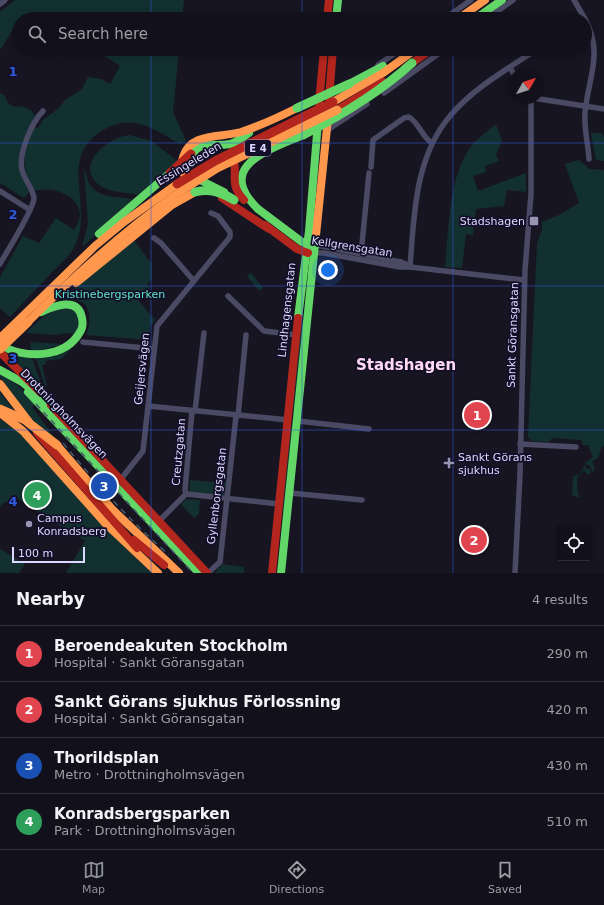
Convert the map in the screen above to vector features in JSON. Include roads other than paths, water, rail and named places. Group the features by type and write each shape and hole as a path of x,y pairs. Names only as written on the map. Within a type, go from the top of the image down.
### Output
{"main road":[{"path":"328,12 329,0"},
{"path":"337,12 338,0"},
{"path":"468,12 485,0"},
{"path":"485,12 502,0"},
{"name":"Lindhagensgatan","path":"281,573 290,493 297,336 305,248 327,131 324,56"},
{"name":"Lindhagensgatan","path":"272,573 279,504 293,421 316,249 317,131 331,56"},
{"path":"68,270 89,243 191,154 205,145 234,142 268,122 402,56"},
{"name":"Essingeleden","path":"0,338 25,320 35,315 103,249 215,161 349,94 383,73 406,56"},
{"name":"E 4","path":"412,63 422,56"},
{"path":"237,194 242,173 250,161 355,108 394,80 412,63"},
{"name":"Essingeleden","path":"0,350 68,270 124,222 180,187 346,105 412,63"},
{"path":"268,122 239,132 200,138 187,148 182,158 182,172 188,182 199,190 228,201 269,229"},
{"path":"223,144 231,150 235,157 233,186 237,194 256,212"},
{"path":"191,154 188,166 190,174 194,178 202,183 237,194 256,212"},
{"path":"52,298 77,282 172,204 204,189 237,194"},
{"name":"Kellgrensgatan","path":"256,212 269,229 297,249 316,249"},
{"name":"Kellgrensgatan","path":"256,212 305,248"},
{"path":"0,345 10,351 28,355 54,352 69,343 83,327 81,313 76,307 67,303 35,315"},
{"name":"Drottningholmsvägen","path":"0,350 208,573"},
{"path":"2,371 22,382 55,409"},
{"name":"Drottningholmsvägen","path":"2,371 30,393 200,573"},
{"path":"0,384 46,444 162,573"},
{"path":"0,409 25,420 57,445 113,510 179,573"},
{"path":"0,413 16,425 36,444 105,522 158,573"},
{"name":"Drottningholmsvägen","path":"98,455 140,510"},
{"path":"120,528 175,573"}],"street":[{"path":"0,4 5,0"},
{"path":"454,12 471,0"},
{"path":"497,12 513,0"},
{"path":"574,0 580,12"},
{"path":"589,159 584,131 586,106 596,52 594,36 592,33"},
{"path":"325,85 349,83 390,56"},
{"path":"317,131 327,131 435,56"},
{"path":"510,68 527,56"},
{"path":"410,267 419,183 424,163 432,143 446,120 460,106 508,70"},
{"path":"544,100 604,109"},
{"name":"Sankt Göransgatan","path":"515,573 524,280 531,194 532,104"},
{"path":"0,264 30,210 34,199 21,168 22,155 34,124 38,116 43,111"},
{"path":"371,167 373,140 404,118 409,117 412,119 427,140 432,143"},
{"path":"361,254 369,174"},
{"path":"0,192 30,210"},
{"name":"Geijersvägen","path":"121,479 144,451 158,322 230,237 230,232 218,216 210,213"},
{"path":"154,238 161,243 194,281"},
{"name":"Kellgrensgatan","path":"316,249 324,253 400,267 524,280"},
{"name":"Kellgrensgatan","path":"316,249 361,254 401,262 410,267"},
{"path":"228,296 264,331 297,336"},
{"name":"Creutzgatan","path":"186,494 185,484 204,333"},
{"name":"Gyllenborgsgatan","path":"208,573 220,562 246,336"},
{"path":"83,342 154,349"},
{"path":"148,406 369,429"},
{"path":"520,444 576,447"},
{"path":"290,493 362,500"},
{"path":"158,521 186,494 279,504"}],"railway":[{"path":"36,404 193,573"},
{"path":"63,443 114,501 169,555"}],"place":[{"name":"Stadshagen","path":"534,221"},
{"name":"Beroendeakuten Stockholm","path":"477,415"},
{"name":"Sankt Görans sjukhus","path":"449,463"},
{"name":"Thorildsplan","path":"104,486"},
{"name":"Konradsbergsparken","path":"37,495"},
{"name":"Campus Konradsberg","path":"29,524"},
{"name":"Sankt Görans sjukhus Förlossning","path":"474,540"}],"district":[{"name":"Stadshagen","path":"406,365"}],"park label":[{"name":"Kristinebergsparken","path":"110,294"}]}
